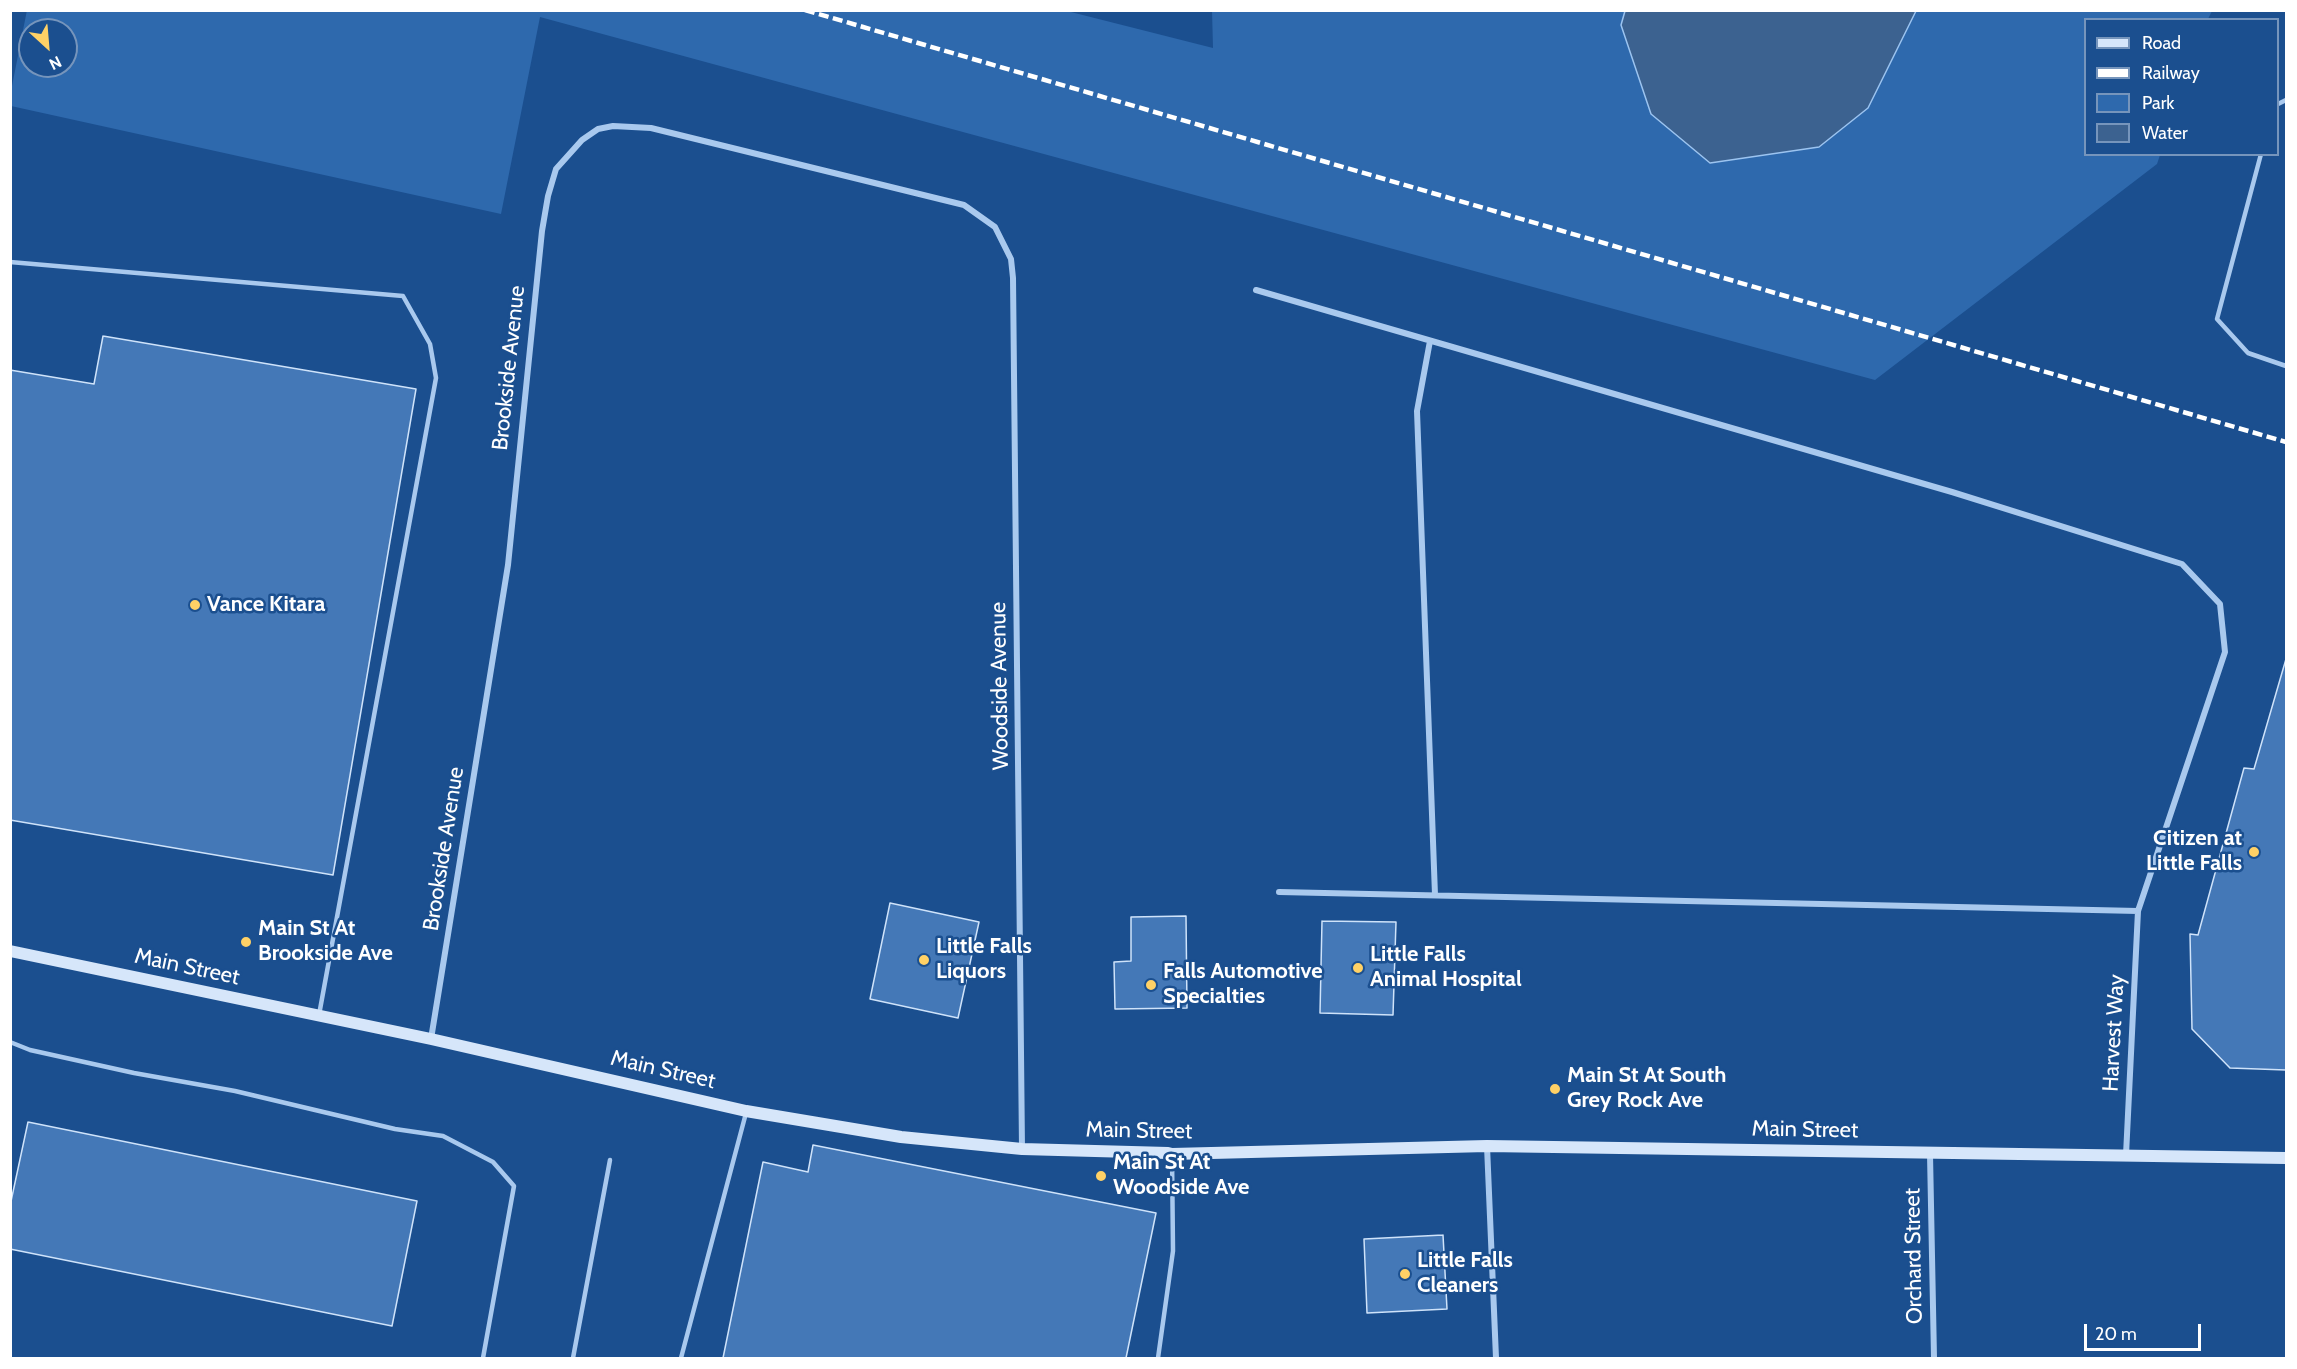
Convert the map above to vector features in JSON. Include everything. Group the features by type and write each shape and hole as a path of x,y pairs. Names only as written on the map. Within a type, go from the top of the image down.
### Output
{"main road":[{"name":"Main Street","path":"10,951 431,1039 746,1111 901,1137 1022,1149 1172,1154 1487,1146 2286,1158"}],"street":[{"name":"Brookside Avenue","path":"431,1039 508,565 542,231 548,196 556,170 582,140 598,129 614,126 651,128 931,195 964,205 995,226"},
{"name":"Woodside Avenue","path":"995,226 1011,259 1013,278 1022,1149"},
{"name":"Harvest Way","path":"1256,290 1952,492 2182,564 2220,604 2225,652 2138,911 2126,1156"},
{"path":"1430,340 1417,411 1435,896"},
{"path":"1279,892 2138,911"},
{"path":"1487,1146 1496,1359"},
{"name":"Orchard Street","path":"1930,1154 1934,1359"}],"lane":[{"path":"2260,156 2217,319 2248,353 2286,366"},
{"path":"10,262 403,296 430,344 436,378 319,1016"},
{"path":"10,1042 30,1050 134,1073 235,1091 394,1129 443,1136 493,1161 514,1186 483,1359"},
{"path":"681,1359 746,1111"},
{"path":"1158,1359 1173,1251 1172,1154"},
{"path":"573,1359 610,1160"}],"green space":[{"path":"27,10 1063,10 1213,48 1212,10 2212,11 2208,18 2084,18 2084,156 2160,156 2157,164 1875,380 540,17 501,214 11,106 11,91 18,56 18,78 78,78 78,18 25,18"}],"water":[{"path":"1625,10 1916,11 1868,108 1819,147 1710,163 1651,114 1621,25"}],"building":[{"name":"Vance Kitara","path":"103,336 416,389 333,875 10,820 10,370 94,384"},
{"name":"Citizen at Little Falls","path":"2286,659 2286,1070 2230,1068 2192,1029 2190,934 2198,935 2244,768 2254,769"},
{"name":"Little Falls Liquors","path":"890,903 979,922 958,1018 870,999"},
{"name":"Falls Automotive Specialties","path":"1186,916 1187,1008 1115,1009 1114,962 1131,961 1131,917"},
{"name":"Little Falls Animal Hospital","path":"1322,921 1396,922 1393,1015 1320,1013"},
{"path":"28,1122 417,1201 392,1326 10,1249 10,1206"},
{"path":"813,1145 1156,1213 1126,1358 723,1358 763,1162 808,1172"},
{"name":"Little Falls Cleaners","path":"1443,1235 1447,1309 1367,1313 1364,1239"}],"railway":[{"path":"805,10 2286,442"}],"place":[{"name":"Vance Kitara","path":"195,605"},
{"name":"Citizen at Little Falls","path":"2254,852"},
{"name":"Main St At Brookside Ave","path":"246,942"},
{"name":"Little Falls Liquors","path":"924,960"},
{"name":"Little Falls Animal Hospital","path":"1358,968"},
{"name":"Falls Automotive Specialties","path":"1151,985"},
{"name":"Main St At South Grey Rock Ave","path":"1555,1089"},
{"name":"Main St At Woodside Ave","path":"1101,1176"},
{"name":"Little Falls Cleaners","path":"1405,1274"}]}
